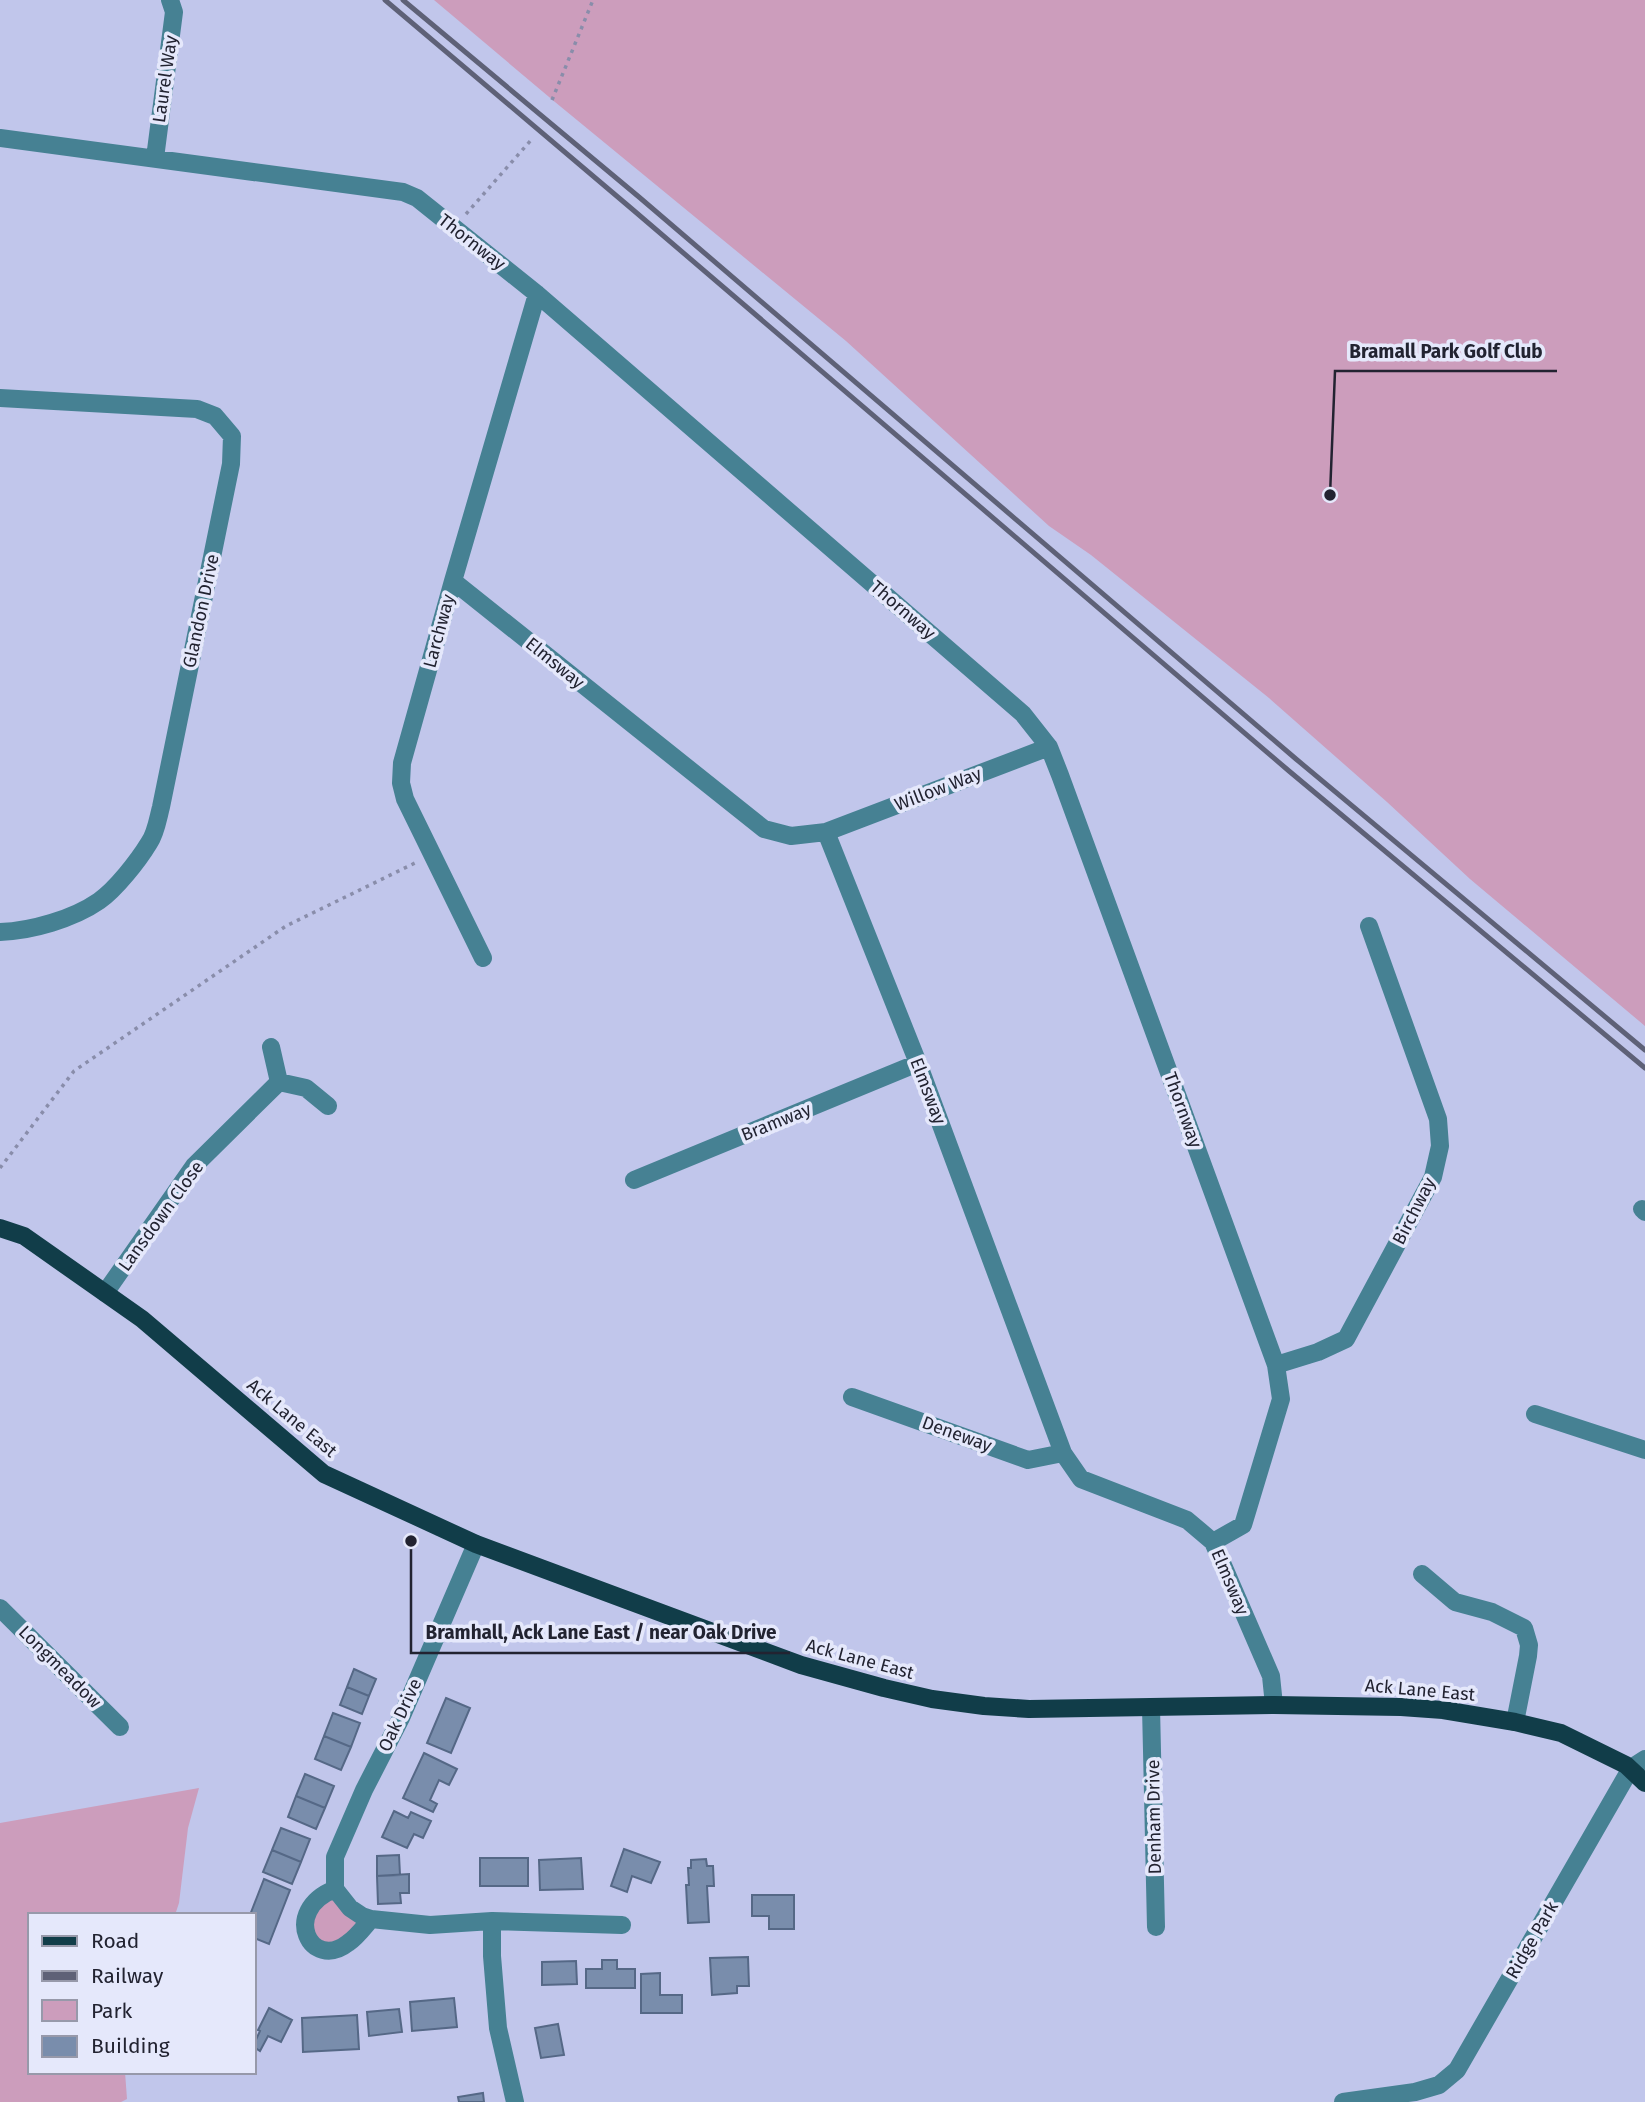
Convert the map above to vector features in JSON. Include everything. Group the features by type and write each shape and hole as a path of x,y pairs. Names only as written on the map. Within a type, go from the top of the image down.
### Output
{"main road":[{"name":"Ack Lane East","path":"0,1228 24,1236 142,1319 324,1474 476,1544 801,1665 932,1699 984,1706 1028,1709 1274,1704 1443,1710 1561,1733 1638,1763 1645,1783"}],"street":[{"name":"Laurel Way","path":"155,158 174,12 170,0"},
{"name":"Thornway","path":"0,138 403,192 417,198 537,294 1023,714 1049,747 1276,1365 1281,1399 1243,1525 1213,1542"},
{"name":"Larchway","path":"483,958 405,799 401,783 402,763 537,294"},
{"name":"Glandon Drive","path":"0,398 197,409 215,416 232,436 228,478 161,807 151,841 125,875 99,901 68,917 31,929 0,932"},
{"name":"Elmsway","path":"453,580 764,829 791,836 827,832 918,1063 1063,1453 1081,1479 1187,1520 1213,1542 1271,1676 1274,1704"},
{"name":"Willow Way","path":"827,832 1049,747"},
{"name":"Birchway","path":"1276,1365 1318,1352 1346,1339 1433,1178 1440,1146 1438,1119 1369,926"},
{"path":"271,1047 279,1082 306,1088 328,1106"},
{"name":"Bramway","path":"634,1180 918,1063"},
{"name":"Lansdown Close","path":"105,1293 194,1166 279,1082"},
{"name":"Deneway","path":"852,1397 1028,1460 1063,1453"},
{"path":"1535,1414 1645,1450"},
{"name":"Oak Drive","path":"335,1889 335,1857 401,1718 476,1544"},
{"path":"1422,1574 1455,1602 1492,1612 1524,1628 1529,1644 1528,1656 1515,1722"},
{"name":"Longmeadow","path":"0,1608 120,1727"},
{"name":"Denham Drive","path":"1151,1707 1156,1927"},
{"name":"Ridge Park","path":"1343,2102 1415,2097 1439,2085 1457,2070 1638,1763"},
{"path":"371,1919 348,1944 337,1949 316,1947 307,1940 305,1921 309,1909 315,1900 335,1889 350,1908 371,1919 430,1925 492,1921 622,1925"},
{"path":"492,1921 498,2028 515,2102"}],"path":[{"path":"552,100 593,0"},
{"path":"454,229 532,139"},
{"path":"0,1168 74,1071 286,926 433,854"}],"green space":[{"path":"434,0 1645,0 1645,1026 1470,879 1269,698 1091,555 1049,526 846,341"},
{"path":"199,1788 188,1828 176,1913 28,1913 28,2074 125,2074 127,2099 121,2102 0,2102 0,1823"},
{"path":"324,1893 362,1916 348,1944 316,1947 309,1909"}],"building":[{"path":"354,1669 376,1679 369,1696 347,1687"},
{"path":"347,1687 369,1696 362,1714 340,1705"},
{"path":"446,1698 470,1708 451,1753 427,1743"},
{"path":"333,1713 360,1723 351,1747 324,1736"},
{"path":"324,1736 351,1747 341,1770 315,1759"},
{"path":"424,1753 457,1769 449,1785 439,1780 430,1800 437,1804 433,1812 403,1798"},
{"path":"305,1774 334,1786 325,1808 296,1796"},
{"path":"296,1796 325,1808 316,1829 288,1817"},
{"path":"394,1811 408,1818 411,1812 431,1821 423,1838 414,1834 407,1848 382,1837"},
{"path":"281,1828 310,1839 301,1862 272,1850"},
{"path":"624,1849 660,1862 651,1883 632,1876 627,1892 611,1886"},
{"path":"272,1850 301,1862 292,1884 263,1872"},
{"path":"399,1855 400,1875 377,1876 377,1856"},
{"path":"480,1858 528,1858 528,1886 480,1886"},
{"path":"581,1858 583,1889 540,1890 539,1860"},
{"path":"706,1859 707,1866 713,1866 714,1886 707,1886 709,1922 688,1923 688,1868 691,1868 691,1860"},
{"path":"409,1874 409,1893 400,1893 401,1903 378,1904 377,1876"},
{"path":"264,1879 290,1890 269,1944 256,1939 256,1913 251,1913"},
{"path":"752,1895 794,1895 794,1929 769,1929 769,1916 752,1916"},
{"path":"748,1957 749,1986 737,1986 737,1993 712,1995 710,1958"},
{"path":"602,1960 617,1960 617,1969 635,1969 635,1988 586,1988 586,1969 602,1969"},
{"path":"576,1961 577,1984 542,1985 542,1962"},
{"path":"660,1973 660,1995 682,1995 682,2013 641,2013 641,1974"},
{"path":"454,1998 457,2027 412,2031 410,2002"},
{"path":"269,2008 292,2020 281,2042 268,2036 260,2051 256,2048 258,2030"},
{"path":"399,2009 402,2032 369,2036 367,2012"},
{"path":"357,2015 359,2049 303,2052 302,2018"},
{"path":"558,2024 564,2055 541,2058 535,2028"},
{"path":"483,2093 484,2102 459,2102 458,2097"}],"railway":[{"path":"385,0 1289,771 1645,1068"},
{"path":"403,0 639,197 1296,759 1645,1050"}],"place":[{"name":"Bramall Park Golf Club","path":"1330,495"},
{"name":"Bramhall, Ack Lane East / near Oak Drive","path":"411,1541"}]}
